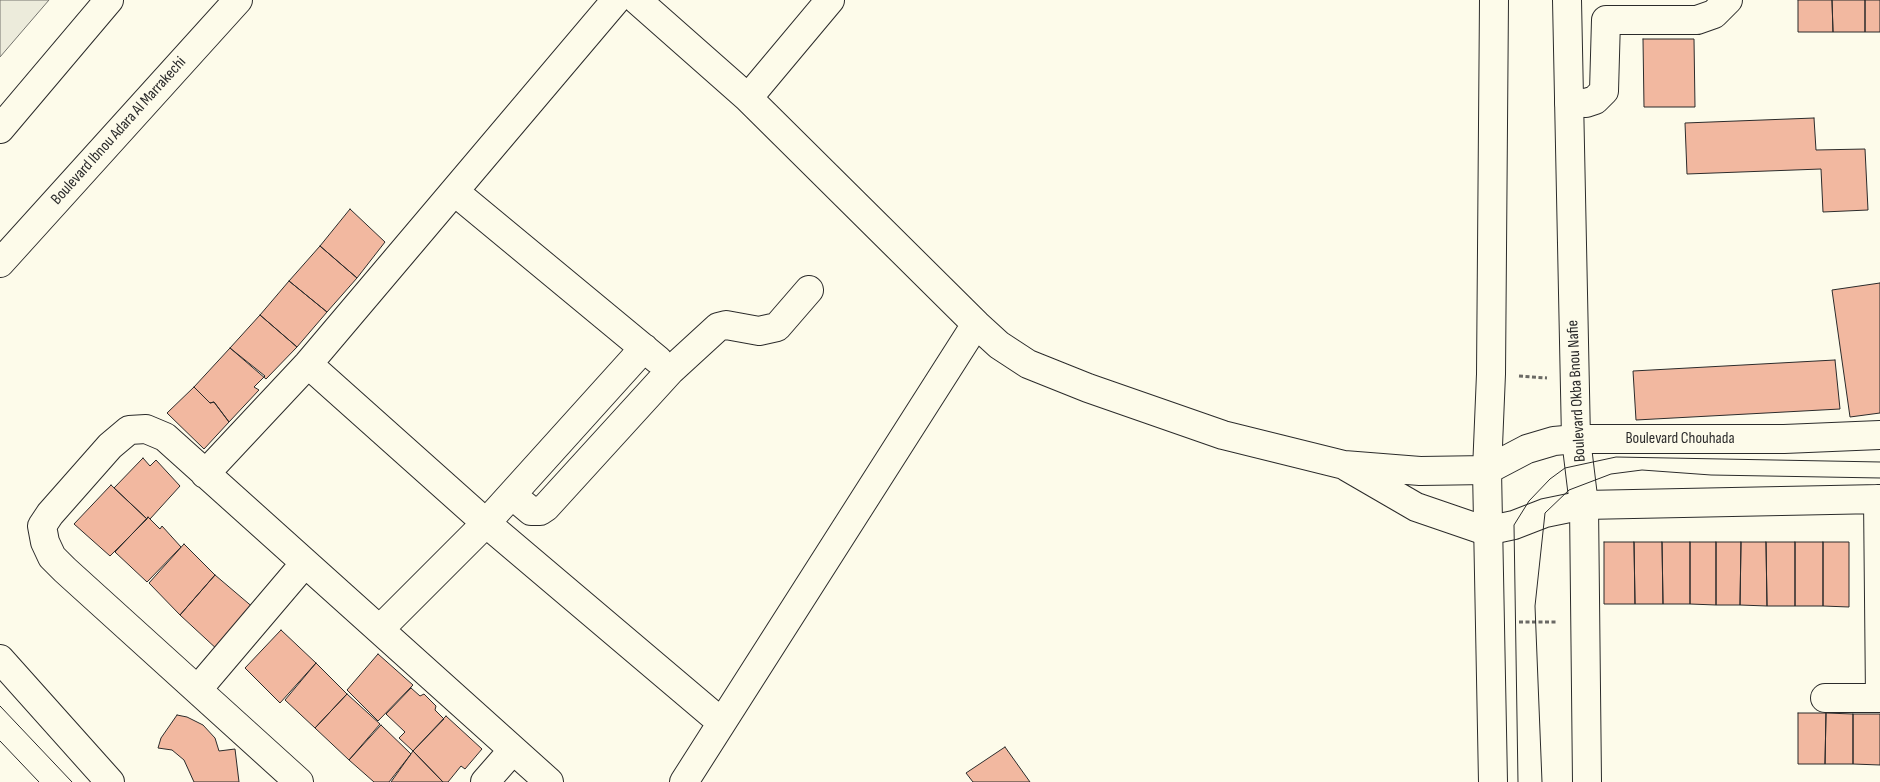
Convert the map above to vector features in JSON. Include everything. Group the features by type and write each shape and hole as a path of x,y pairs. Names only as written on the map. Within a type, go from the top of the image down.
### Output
{"street":[{"path":"0,130 109,0"},
{"name":"Boulevard Ibnou Adara Al Marrakechi","path":"0,263 238,0"},
{"path":"205,474 308,364 456,192 616,0"},
{"path":"636,0 748,98 976,324 999,345 1028,364 1088,388 1223,435 1344,465 1420,471 1486,470"},
{"path":"748,98 830,0"},
{"path":"1493,782 1491,622 1486,531 1486,470 1491,374 1494,0"},
{"path":"1567,10 1606,20 1697,20 1714,14 1728,0"},
{"name":"Boulevard Okba Bnou Nafie","path":"1567,10 1576,440 1584,505 1587,782"},
{"path":"1569,102 1595,100 1604,90 1606,20"},
{"path":"456,192 670,371"},
{"path":"512,495 531,511 540,511 546,507 670,371 718,327 726,325 759,330 776,327 809,290"},
{"path":"684,782 976,324"},
{"path":"380,629 486,523 644,348"},
{"path":"308,364 486,523 721,722"},
{"path":"298,782 52,556 44,542 42,526 50,514 110,446 129,430 146,429 165,437 548,782"},
{"name":"Boulevard Chouhada","path":"1486,470 1527,449 1554,441 1784,439 1880,435"},
{"path":"1344,465 1416,507 1486,531 1514,525 1545,513 1584,505 1879,499 1880,698 1825,698"},
{"path":"198,689 305,563"},
{"path":"0,659 110,782"},
{"path":"485,782 512,750"}],"path":[{"path":"1491,374 1575,380"},
{"path":"1491,622 1585,622"}],"shaded area":[{"path":"0,0 49,0 0,57"}],"building":[{"path":"1798,0 1832,0 1833,32 1798,32"},
{"path":"1832,0 1865,0 1865,32 1833,32"},
{"path":"1865,0 1880,0 1880,32 1865,32"},
{"path":"1643,39 1694,39 1695,107 1644,107"},
{"path":"1814,118 1816,150 1865,149 1868,210 1823,212 1821,169 1687,174 1685,123"},
{"path":"350,209 385,242 357,278 320,246"},
{"path":"320,246 357,278 327,312 289,281"},
{"path":"289,281 327,312 297,347 260,315"},
{"path":"1880,283 1880,413 1850,417 1832,290"},
{"path":"260,315 297,347 266,379 230,348"},
{"path":"230,348 265,376 254,387 259,390 229,422 214,402 210,403 194,387"},
{"path":"1835,360 1840,409 1636,420 1633,371"},
{"path":"194,387 210,403 214,402 229,422 204,449 167,413"},
{"path":"143,458 150,466 156,460 180,486 150,519 148,517 147,519 114,488"},
{"path":"111,485 147,519 110,556 74,524"},
{"path":"148,517 160,529 162,526 181,547 147,582 115,552"},
{"path":"1604,542 1634,542 1635,604 1604,604"},
{"path":"1634,542 1662,542 1663,604 1635,604"},
{"path":"1662,542 1690,542 1690,604 1663,604"},
{"path":"1690,542 1716,542 1716,605 1690,604"},
{"path":"1716,542 1741,542 1740,605 1716,605"},
{"path":"1741,542 1766,542 1767,606 1740,605"},
{"path":"1766,542 1795,542 1795,606 1767,606"},
{"path":"1795,542 1823,542 1823,606 1795,606"},
{"path":"1823,542 1849,542 1849,607 1823,606"},
{"path":"184,544 215,575 180,615 149,583"},
{"path":"215,575 255,609 219,651 180,615"},
{"path":"281,630 316,663 280,703 245,668"},
{"path":"378,654 413,685 378,721 347,690"},
{"path":"316,663 347,694 315,728 285,700"},
{"path":"411,688 420,696 424,694 436,706 435,710 444,719 413,751 399,738 405,732 386,714"},
{"path":"347,694 380,724 349,760 315,728"},
{"path":"1798,713 1826,713 1825,764 1798,764"},
{"path":"1826,713 1853,714 1853,764 1825,764"},
{"path":"1853,714 1880,714 1880,765 1853,764"},
{"path":"177,715 187,717 203,725 215,738 219,751 235,749 239,782 194,782 184,760 172,750 158,748 161,738"},
{"path":"446,716 482,749 465,769 461,766 448,782 443,782 413,751"},
{"path":"381,725 411,754 389,782 374,782 349,760"},
{"path":"1005,747 1030,782 973,782 966,773"},
{"path":"413,751 443,782 391,782"}],"tram line":[{"path":"1518,782 1514,525 1529,501 1550,479 1565,468 1616,457 1880,462"},
{"path":"1542,782 1535,606 1545,513 1569,490 1611,474 1642,470 1711,475 1880,478"},
{"path":"0,706 72,782"},
{"path":"0,741 39,782"}]}
